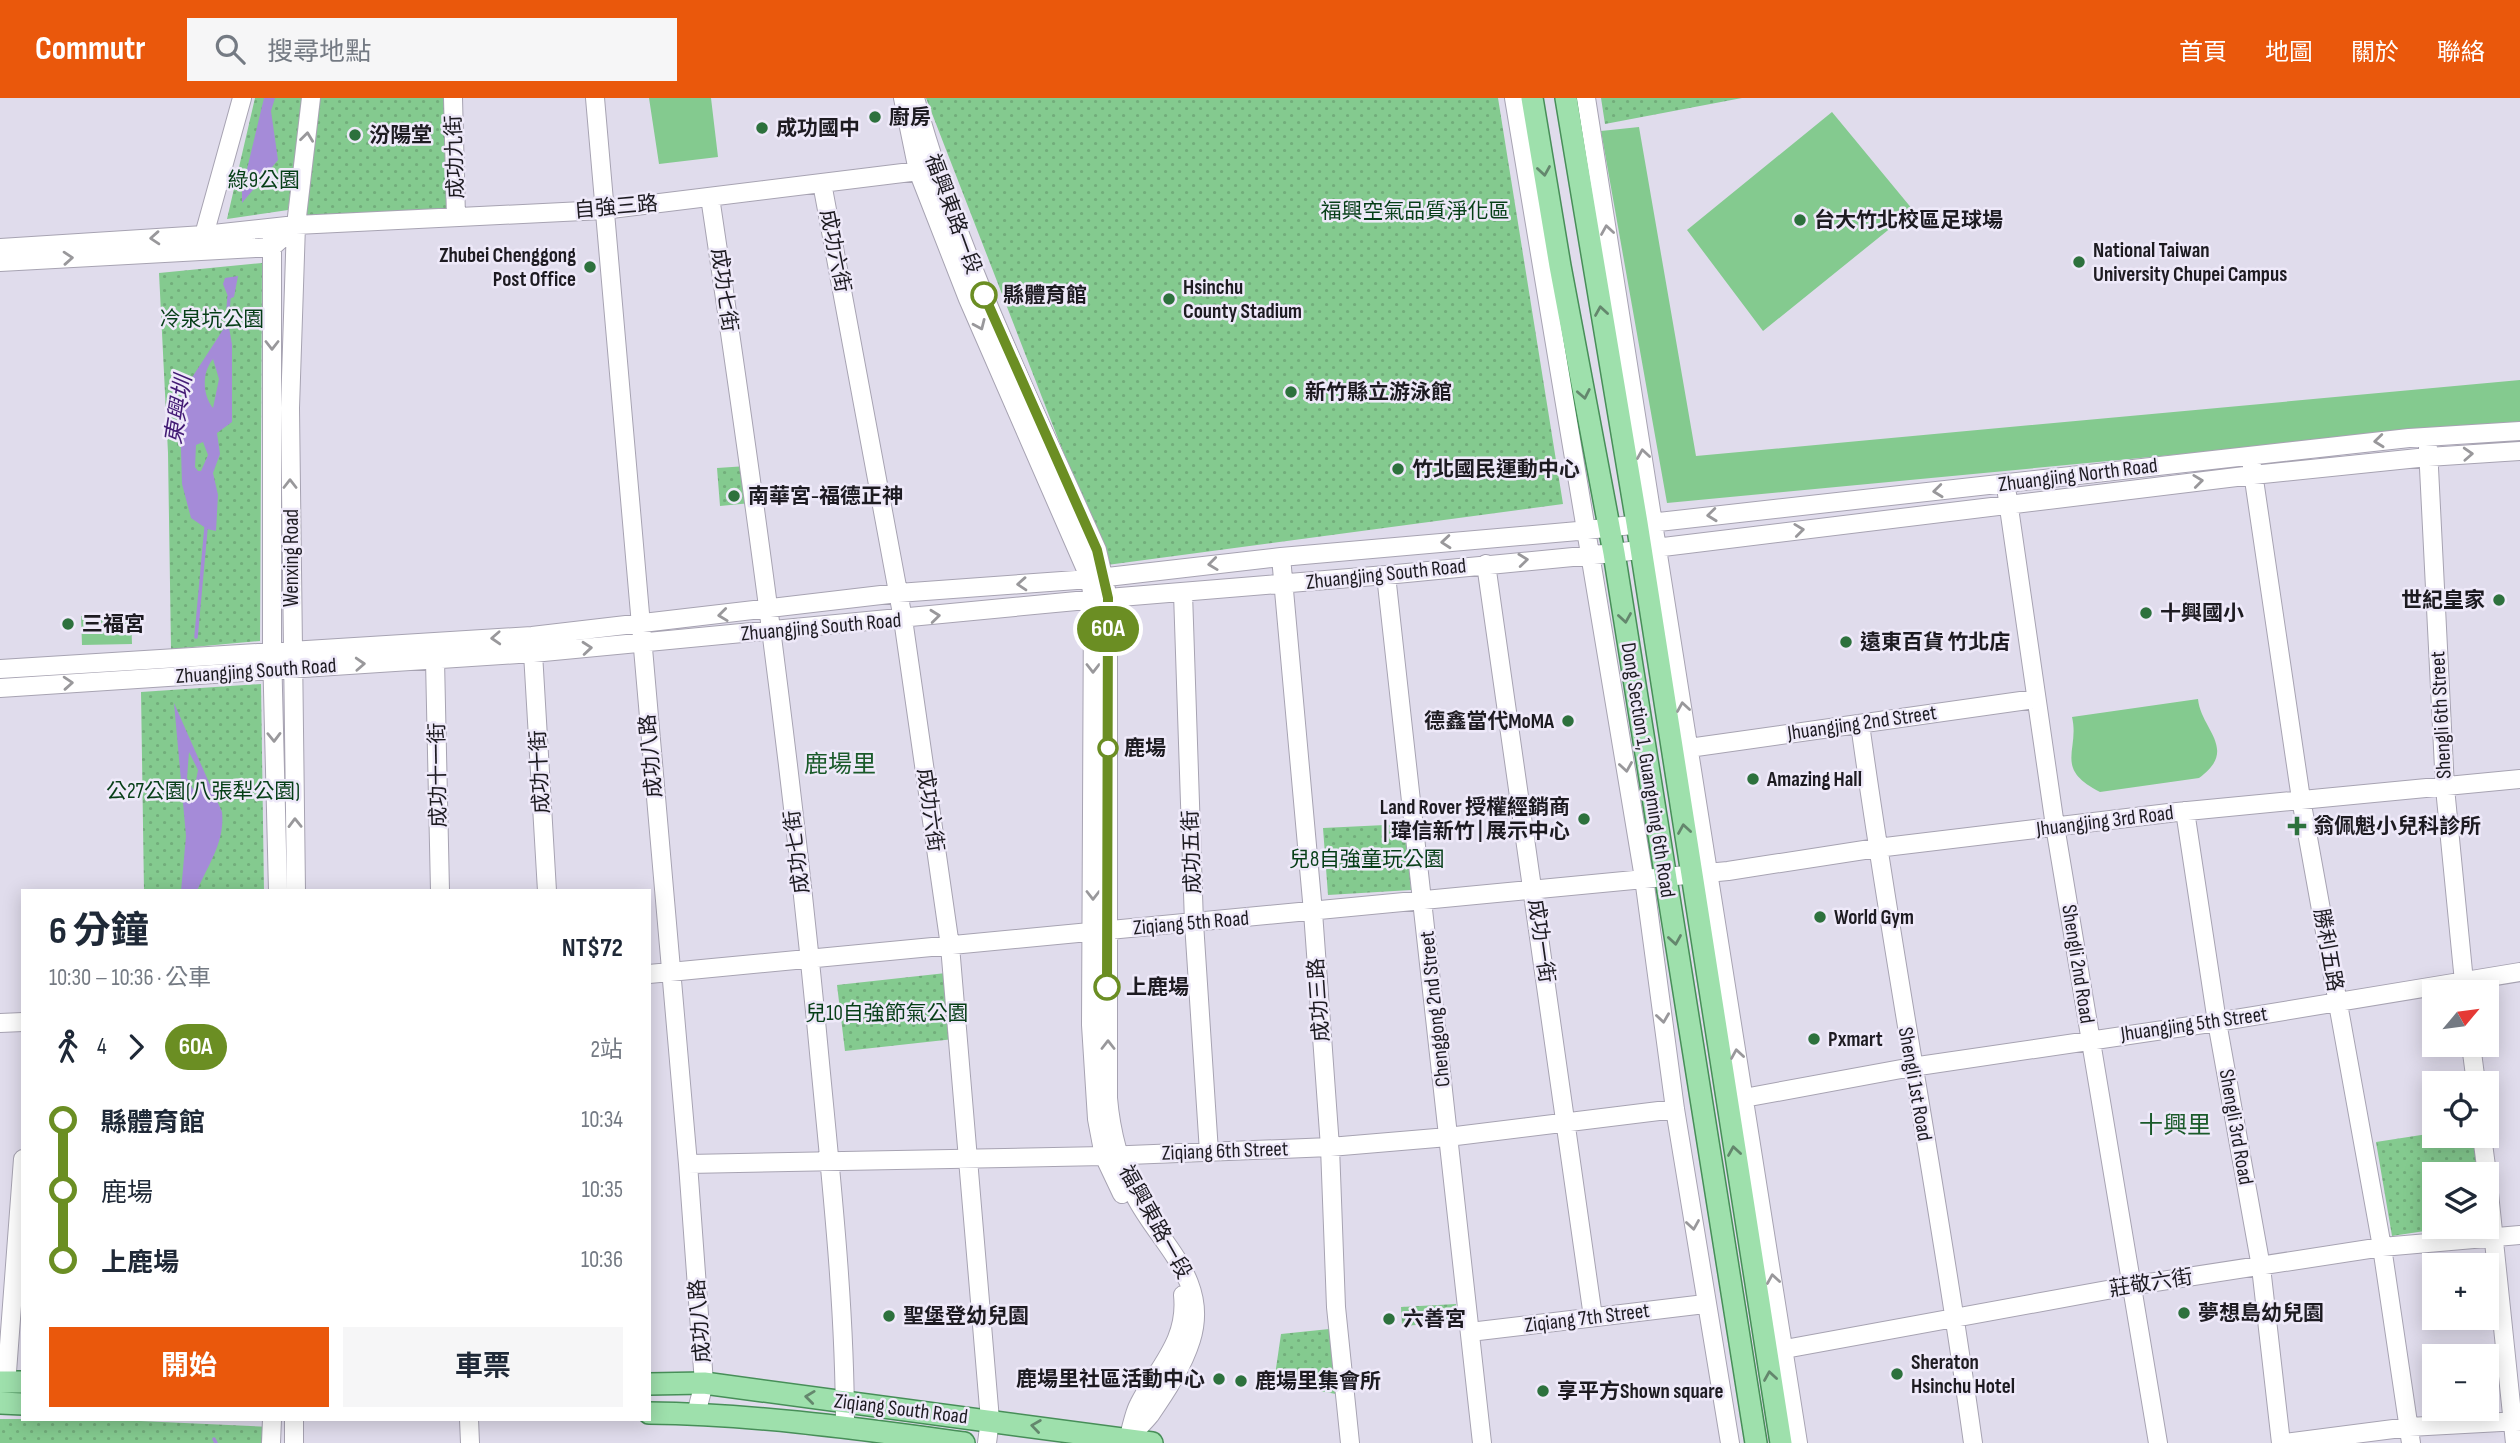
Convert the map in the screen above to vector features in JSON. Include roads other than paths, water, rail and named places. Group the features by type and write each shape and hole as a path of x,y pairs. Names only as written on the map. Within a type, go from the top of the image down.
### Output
{"main road":[{"name":"Dong Section 1, Guangming 6th Road","path":"1566,98 1646,522 1781,1443"},
{"name":"Dong Section 1, Guangming 6th Road","path":"1526,100 1610,527 1654,876 1756,1443"},
{"name":"Ziqiang South Road","path":"651,1384 704,1383 1152,1443"},
{"path":"0,1403 21,1404"},
{"name":"Ziqiang South Road","path":"651,1413 696,1414 845,1427 964,1443"}],"street":[{"path":"204,235 242,98"},
{"name":"Wenxing Road","path":"296,889 290,408 296,225 312,98"},
{"name":"成功九街","path":"453,98 456,217"},
{"name":"成功八路","path":"595,98 669,972 688,1164 704,1383 696,1414"},
{"name":"福興東路一段","path":"903,98 968,299 1097,578 1100,599 1100,932 1091,1025 1097,1119 1111,1156 1136,1198 1171,1247 1187,1277 1195,1301 1196,1321 1179,1369 1149,1416 1126,1441"},
{"name":"福興東路一段","path":"915,98 926,170"},
{"name":"Dong Section 1, Guangming 6th Road","path":"1586,98 1646,522"},
{"name":"Dong Section 1, Guangming 6th Road","path":"1526,100 1521,142 1591,554 1654,876 1675,1110 1730,1443"},
{"name":"自強三路","path":"0,248 204,235 296,225 603,210 926,170"},
{"name":"成功六街","path":"822,183 903,619 950,946 990,1420 987,1443"},
{"name":"成功七街","path":"710,197 770,609 810,959 829,1161 845,1427"},
{"path":"0,262 272,247 296,225"},
{"name":"Wenxing Road","path":"272,228 272,669 278,889"},
{"name":"Zhuangjing North Road","path":"1646,522 2428,436 2520,430"},
{"name":"Shengli 6th Street","path":"2428,436 2445,788 2463,980"},
{"name":"Zhuangjing North Road","path":"1649,548 2253,475 2428,457 2520,452"},
{"name":"勝利五路","path":"2250,455 2301,799 2382,1247 2410,1435"},
{"name":"Shengli 2nd Road","path":"2006,483 2055,826 2129,1286 2158,1443"},
{"name":"Zhuangjing South Road","path":"0,688 272,669 292,659 640,625 898,593 1097,578 1281,557 1646,522"},
{"name":"Dong Section 1, Guangming 6th Road","path":"1649,548 1689,748 1699,872 1744,1098 1798,1443"},
{"name":"Zhuangjing South Road","path":"0,669 272,650 292,659 435,660 533,653 1100,599 1285,585 1649,548"},
{"name":"成功三路","path":"1281,557 1313,912 1330,1147 1336,1307 1350,1443"},
{"name":"成功一街","path":"1486,564 1593,1317"},
{"name":"Chenggong 2nd Street","path":"1386,575 1482,1443"},
{"name":"成功五街","path":"1183,593 1194,923 1209,1152"},
{"name":"成功十街","path":"533,653 547,889"},
{"name":"成功十一街","path":"435,660 440,889"},
{"name":"Jhuangjing 2nd Street","path":"1689,748 2035,699"},
{"name":"Shengli 1st Road","path":"1860,724 1912,1067 1956,1316 1973,1443"},
{"name":"Jhuangjing 3rd Road","path":"1699,872 2185,811 2520,779"},
{"name":"Shengli 3rd Road","path":"2185,811 2217,1022 2261,1267 2283,1443"},
{"name":"Ziqiang 5th Road","path":"651,974 1313,912 1699,872"},
{"name":"Jhuangjing 5th Street","path":"2490,980 2520,972"},
{"name":"Jhuangjing 5th Street","path":"1744,1098 1912,1067 2090,1039 2422,992"},
{"path":"0,1024 21,1022"},
{"name":"Ziqiang 6th Street","path":"688,1164 1111,1156 1330,1147 1448,1137 1675,1110"},
{"path":"10,1377 21,1193"},
{"name":"莊敬六街","path":"2499,1236 2520,1235"},
{"name":"莊敬六街","path":"1785,1349 2129,1286 2382,1247 2463,1239"},
{"path":"2494,1239 2517,1422 2515,1443"},
{"name":"Ziqiang 7th Street","path":"1470,1332 1705,1304"},
{"path":"271,1443 272,1421"},
{"path":"293,1443 294,1421"},
{"path":"469,1421 470,1443"},
{"path":"2283,1443 2410,1435 2517,1422"}],"waterway":[{"name":"東興圳","path":"227,324 229,297"},
{"name":"東興圳","path":"196,637 206,528"},
{"name":"東興圳","path":"214,1439 216,1443"}],"place":[{"name":"廚房","path":"875,117"},
{"name":"成功國中","path":"762,128"},
{"name":"汾陽堂","path":"355,135"},
{"name":"台大竹北校區足球場","path":"1800,220"},
{"name":"National Taiwan University Chupei Campus","path":"2079,262"},
{"name":"Zhubei Chenggong Post Office","path":"590,267"},
{"name":"縣體育館","path":"984,295"},
{"name":"Hsinchu County Stadium","path":"1169,299"},
{"name":"新竹縣立游泳館","path":"1291,392"},
{"name":"竹北國民運動中心","path":"1398,469"},
{"name":"南華宮-福德正神","path":"734,496"},
{"name":"世紀皇家","path":"2499,600"},
{"name":"十興國小","path":"2146,613"},
{"name":"三福宮","path":"68,624"},
{"name":"遠東百貨 竹北店","path":"1846,642"},
{"name":"德鑫當代MoMA","path":"1568,721"},
{"name":"鹿場","path":"1108,748"},
{"name":"Amazing Hall","path":"1753,779"},
{"name":"Land Rover 授權經銷商 | 瑋信新竹 | 展示中心","path":"1584,819"},
{"name":"翁佩魁小兒科診所","path":"2297,826"},
{"name":"World Gym","path":"1820,917"},
{"name":"上鹿場","path":"1107,987"},
{"name":"Pxmart","path":"1814,1039"},
{"name":"夢想島幼兒園","path":"2184,1313"},
{"name":"聖堡登幼兒園","path":"889,1316"},
{"name":"六善宮","path":"1389,1319"},
{"name":"Sheraton Hsinchu Hotel","path":"1897,1374"},
{"name":"鹿場里社區活動中心","path":"1219,1379"},
{"name":"鹿場里集會所","path":"1241,1381"},
{"name":"享平方Shown square","path":"1543,1391"}],"district":[{"name":"鹿場里","path":"840,764"},
{"name":"十興里","path":"2175,1125"}],"park label":[{"name":"綠9公園","path":"264,180"},
{"name":"福興空氣品質淨化區","path":"1415,211"},
{"name":"冷泉坑公園","path":"212,319"},
{"name":"公27公園(八張犁公園)","path":"203,791"},
{"name":"兒8自強童玩公園","path":"1367,859"},
{"name":"兒10自強節氣公園","path":"887,1013"}]}
